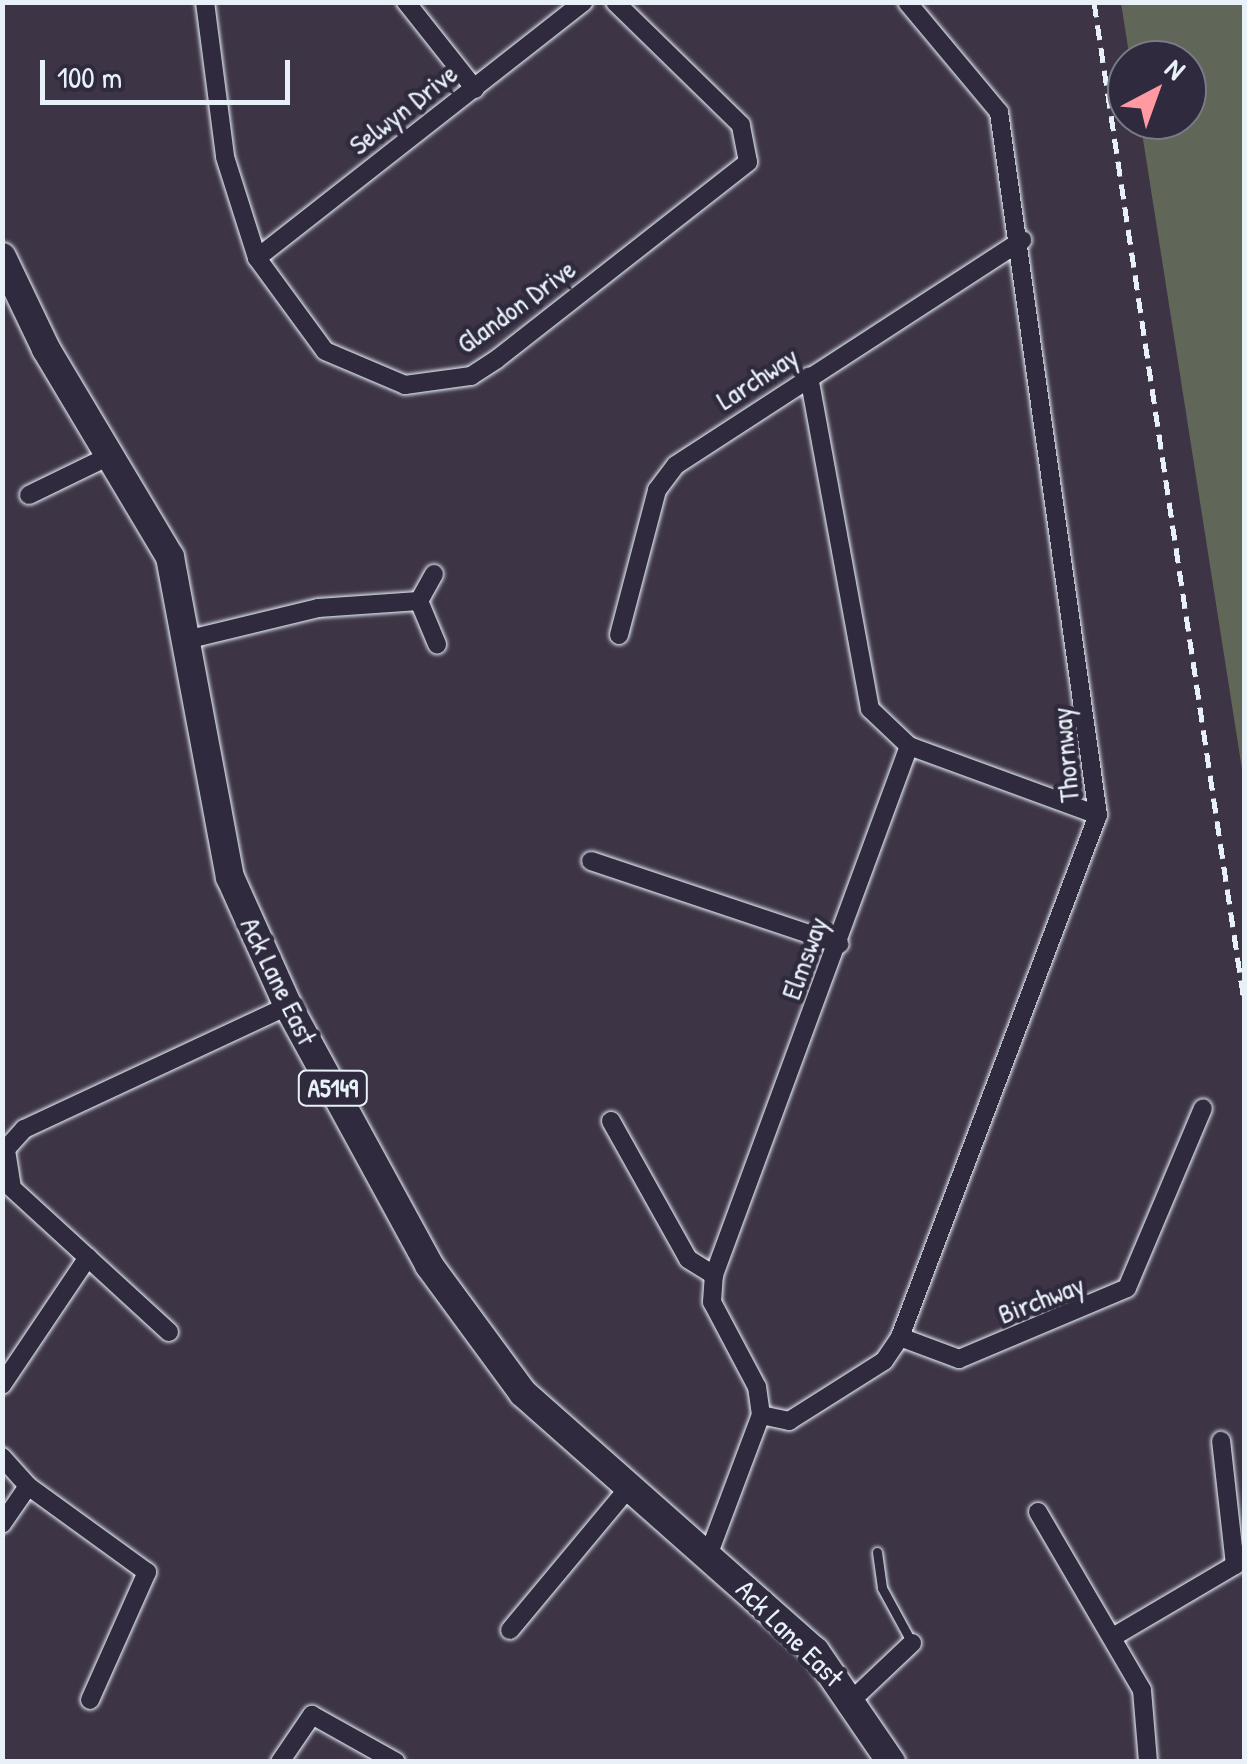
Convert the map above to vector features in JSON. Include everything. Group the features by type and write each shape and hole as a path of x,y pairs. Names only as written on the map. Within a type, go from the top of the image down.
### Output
{"main road":[{"name":"Ack Lane East","path":"6,266 170,558 190,639 230,877 288,1006 469,1326 523,1392 709,1553 854,1698 891,1762"}],"street":[{"name":"Glandon Drive","path":"206,2 225,157 257,258 325,351 376,378 436,383 497,360 748,162 741,125 615,2"},
{"path":"406,2 474,89"},
{"name":"Selwyn Drive","path":"257,258 583,2"},
{"name":"Thornway","path":"761,1415 790,1421 884,1361 900,1337 1098,815 1022,240 994,100 907,2"},
{"name":"Larchway","path":"619,636 664,478 809,377 1022,240"},
{"path":"809,377 870,710 909,746 1098,815"},
{"path":"29,495 113,454"},
{"path":"419,601 434,574"},
{"path":"190,639 318,608 419,601"},
{"path":"419,601 437,644"},
{"name":"Elmsway","path":"714,1275 909,746"},
{"path":"592,861 838,944"},
{"path":"169,1332 7,1188 4,1148 24,1129 288,1006"},
{"name":"Birchway","path":"900,1337 959,1359 1126,1288 1204,1108"},
{"path":"611,1122 688,1260 714,1275 712,1302 757,1386 761,1415 709,1553"},
{"path":"2,1385 88,1257"},
{"path":"1113,1637 1235,1564 1221,1440"},
{"path":"2,1456 28,1486 147,1572 90,1700"},
{"path":"2,1524 28,1486"},
{"path":"510,1630 630,1486"},
{"path":"1038,1512 1113,1637 1147,1705 1148,1762"},
{"path":"854,1698 912,1643"},
{"path":"280,1762 312,1715 396,1762"}],"lane":[{"path":"877,1552 885,1594 912,1643"}],"green space":[{"path":"1121,3 1244,3 1244,782 1143,140 1207,140 1207,40 1127,40"}],"railway":[{"path":"1094,2 1244,1001"}]}
